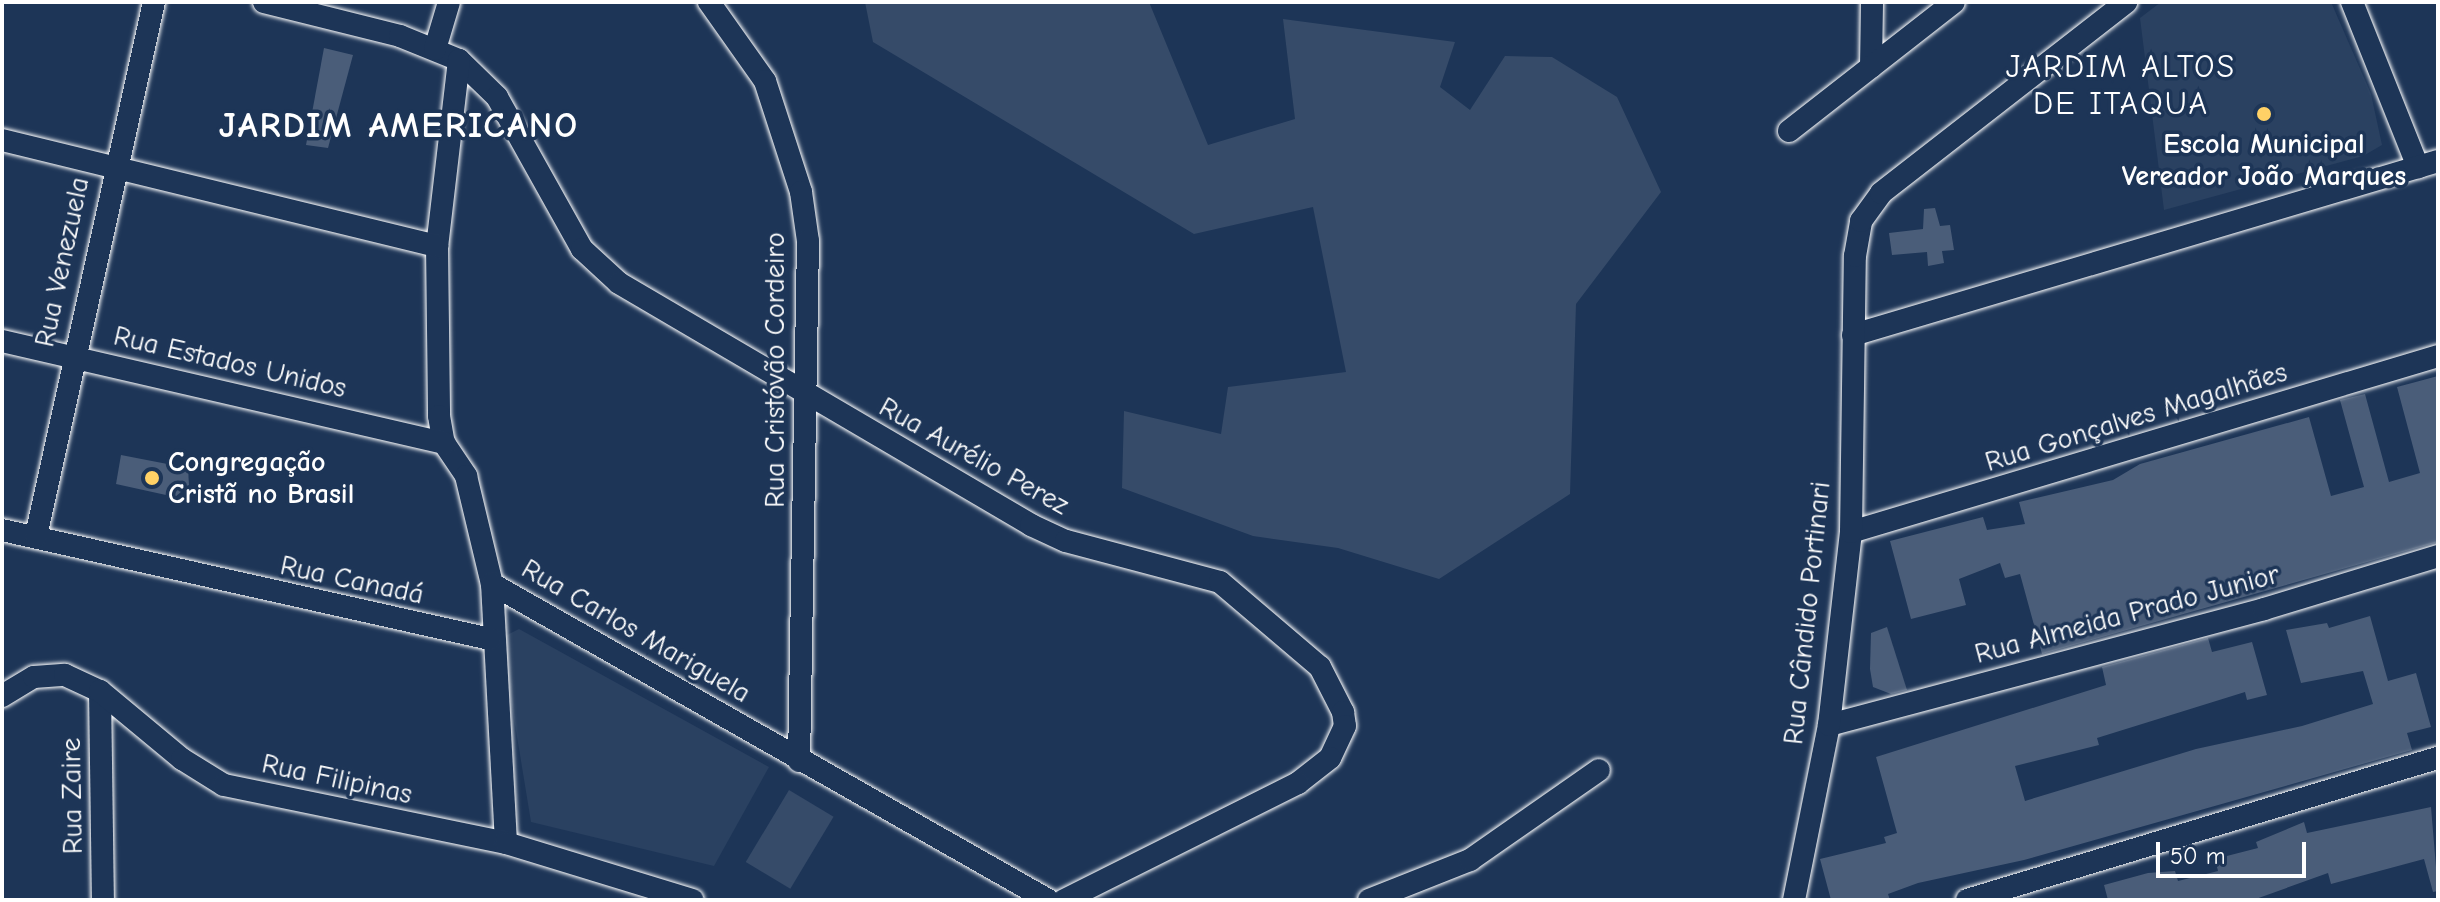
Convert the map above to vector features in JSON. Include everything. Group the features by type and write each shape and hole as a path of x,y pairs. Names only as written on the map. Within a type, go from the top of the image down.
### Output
{"street":[{"name":"Rua Venezuela","path":"36,536 113,168 154,2"},
{"name":"Rua Aurélio Perez","path":"264,2 435,49 459,60 497,97 564,222 599,267 808,397 1055,536 1220,582 1334,685 1345,726 1339,747 1318,768 1064,900"},
{"path":"435,49 449,2"},
{"name":"Rua Cristóvão Cordeiro","path":"709,2 765,81 801,192 808,397 799,761"},
{"path":"1871,67 1872,2"},
{"path":"1789,131 1954,2"},
{"name":"Rua Cândido Portinari","path":"1794,900 1829,725 1851,532 1857,233 1881,193 2126,2"},
{"path":"1853,335 2428,164 2352,2"},
{"path":"444,443 437,246 459,60"},
{"path":"2,140 437,246"},
{"name":"Rua Estados Unidos","path":"2,341 444,443"},
{"name":"Rua Gonçalves Magalhães","path":"1851,532 2438,356"},
{"name":"Rua Carlos Mariguela","path":"444,443 466,476 492,584 1048,900"},
{"name":"Rua Canadá","path":"2,530 490,639"},
{"name":"Rua Almeida Prado Junior","path":"1829,725 2264,609 2438,556"},
{"path":"492,584 490,639 506,843"},
{"name":"Rua Filipinas","path":"2,696 54,674 100,691 182,759 224,785 506,843 692,900"},
{"name":"Rua Zaire","path":"100,691 103,900"},
{"path":"1967,900 2438,758"},
{"path":"1369,900 1470,860 1599,770"}],"shaded area":[{"path":"865,2 1149,2 1208,145 1295,119 1283,19 1455,42 1440,87 1470,110 1505,56 1552,57 1617,97 1661,192 1576,304 1570,494 1439,579 1338,548 1253,536 1122,488 1124,411 1221,434 1228,387 1346,372 1313,207 1194,234 873,42"},
{"name":"Escola Municipal Vereador João Marques","path":"2161,2 2331,2 2371,94 2382,145 2363,156 2164,210 2140,18"},
{"path":"519,629 769,767 714,866 531,822 505,663 505,636"},
{"path":"789,790 834,817 790,889 746,862"}],"building":[{"path":"324,48 353,55 328,148 306,145"},
{"path":"1935,208 1940,226 1950,225 1954,250 1942,251 1944,263 1928,266 1927,252 1892,255 1889,233 1923,229 1924,209"},
{"path":"2438,376 2438,542 2042,654 2020,574 2005,578 2000,563 1959,579 1966,605 1911,619 1890,541 1983,517 1987,530 2025,524 2019,502 2113,480 2140,464 2309,417 2331,496 2364,487 2340,400 2365,394 2389,482 2420,473 2397,387"},
{"name":"Congregação Cristã no Brasil","path":"121,455 188,468 189,485 175,497 116,484"},
{"path":"2370,616 2388,681 2416,673 2431,727 2407,733 2412,750 2024,860 1918,883 1888,894 1890,900 1831,900 1820,859 1886,843 1884,837 1897,833 1876,757 2106,685 2102,667 2208,638 2212,652 2252,642 2267,695 2247,700 2245,692 2097,738 2099,745 2015,766 2025,801 2196,749 2302,726 2373,704 2363,671 2301,683 2286,630 2327,623 2329,628"},
{"path":"1887,627 1907,690 1891,694 1873,687 1870,669 1871,633"},
{"path":"2431,807 2438,891 2433,892 2424,859 2331,884 2328,873 2253,900 2108,900 2104,885 2148,873 2175,871 2178,881 2218,871 2215,859 2258,848 2256,842 2304,822 2307,833"}],"place":[{"name":"Escola Municipal Vereador João Marques","path":"2264,114"},
{"name":"Congregação Cristã no Brasil","path":"152,478"}],"district":[{"name":"JARDIM ALTOS DE ITAQUA","path":"2121,86"},
{"name":"JARDIM AMERICANO","path":"399,126"}]}
